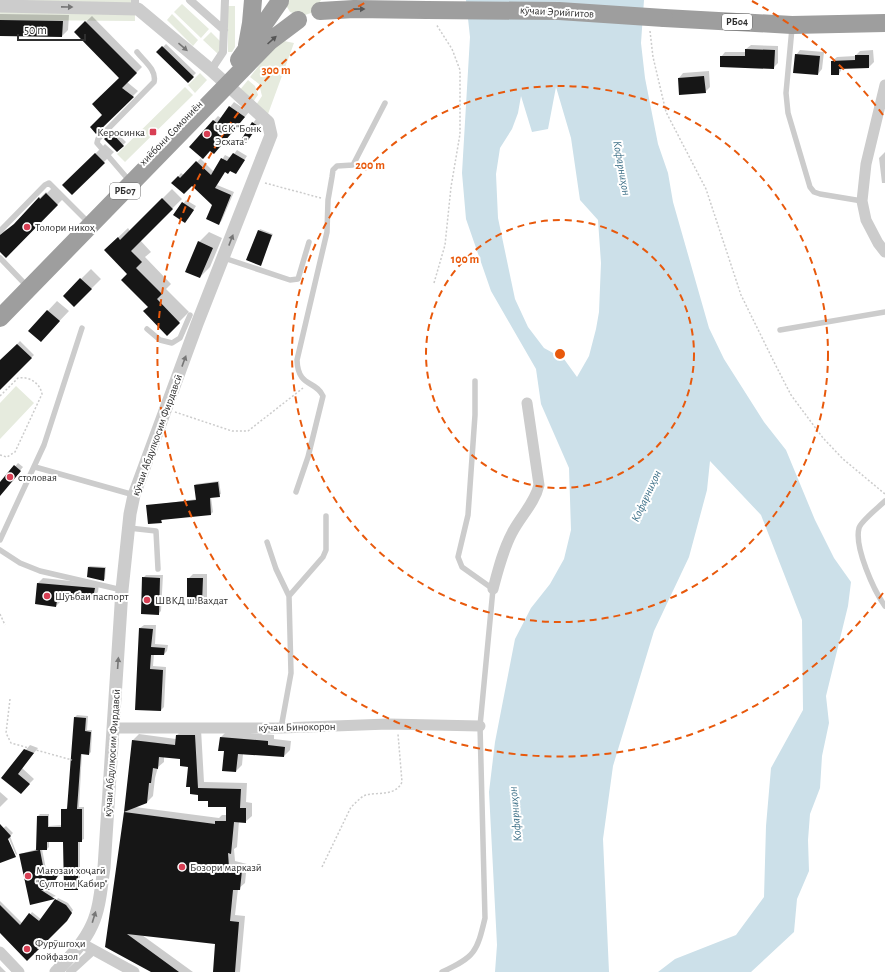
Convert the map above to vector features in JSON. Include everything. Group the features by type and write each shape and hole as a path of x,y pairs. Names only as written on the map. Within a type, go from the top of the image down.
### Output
{"highway":[{"path":"247,57 252,23 253,0"},
{"name":"кӯчаи Эрийгитов","path":"388,0 427,10"},
{"path":"280,1 286,13 298,20"},
{"name":"хиёбони Сомониён","path":"0,308 127,178 220,79 247,57 280,1"},
{"name":"кӯчаи Эрийгитов","path":"323,6 427,10 559,11 657,21"},
{"name":"РБ04","path":"298,20 308,19 323,6"},
{"name":"РБ07","path":"247,57 298,20"},
{"name":"РБ04","path":"657,21 683,20 792,25 885,23"},
{"name":"хиёбони Сомониён","path":"0,318 220,79"}],"street":[{"path":"190,0 224,30"},
{"path":"220,79 225,0"},
{"path":"0,6 135,4 220,79"},
{"name":"кӯчаи Абдулқосим Фирдавсӣ","path":"56,972 81,943 92,925 97,908 102,876 114,728 122,590 134,495 138,481 167,409 197,324 224,258 271,134 268,122 220,79"},
{"path":"885,86 866,164 862,201 866,220 885,252"},
{"path":"492,589 510,535 520,517 534,498 539,485 527,403"},
{"name":"кӯчаи Бинокорон","path":"114,728 281,728 397,724 480,726"},
{"path":"81,943 134,972"},
{"path":"70,972 94,950"},
{"path":"0,952 19,972"}],"lane":[{"path":"792,25 786,93 788,113 810,187 814,192 820,194 862,201"},
{"path":"127,178 97,143 98,139 154,82 155,76 152,70 137,52"},
{"path":"296,492 308,457 323,396 320,391 308,384 301,377 297,370 297,360 327,232 328,200 333,170 337,166 353,165 385,104"},
{"path":"0,230 44,185 49,183 86,220"},
{"path":"224,258 290,280 298,279 309,242"},
{"path":"0,258 24,283"},
{"path":"780,330 885,312"},
{"path":"147,329 160,340 172,343 180,338 190,315"},
{"path":"0,540 35,467 60,401 82,328"},
{"path":"442,972 457,965 470,956 479,944 485,918 480,726 492,589 462,567 458,558 468,509 475,423 475,381"},
{"path":"35,467 134,495"},
{"path":"885,501 859,526 858,536 860,548 875,591 885,606"},
{"path":"289,596 323,557 326,550 326,516"},
{"path":"129,528 156,532 158,569"},
{"path":"267,542 278,575 289,596 291,673 281,728"},
{"path":"0,550 20,563 40,571 122,590"}],"path":[{"path":"427,10 452,49 460,70 460,134 451,187 446,245 434,283"},
{"path":"657,21 653,57 666,112 706,189 741,295 791,395 823,438 843,460 885,495"},
{"path":"253,182 266,183 328,200"},
{"path":"0,396 18,378 35,382 42,394 15,452 7,457 0,455"},
{"path":"167,409 232,431 248,431 308,384"},
{"path":"0,614 6,625"},
{"path":"10,699 6,733 11,743 72,760"},
{"path":"322,867 351,807 365,796 395,791 400,788 402,782 397,724"}],"shaded area":[{"path":"0,0 135,0 135,21 0,20"},
{"path":"283,0 321,0 314,12 302,16 290,12"},
{"path":"182,4 209,29 201,38 174,12"},
{"path":"228,6 235,6 235,47 232,52 228,52"},
{"path":"172,14 198,40 193,46 167,20"},
{"path":"211,32 220,41 220,49 218,54 203,40"},
{"path":"279,40 294,43 268,114 256,105 262,96 259,84 250,77"},
{"path":"200,73 207,80 195,93 188,85"},
{"path":"248,80 255,86 258,95 253,102 239,91"},
{"path":"185,87 193,95 125,162 117,154"},
{"path":"16,386 34,403 0,439 0,403"}],"water":[{"name":"Кофарниҳон","path":"466,0 644,0 641,43 645,78 658,144 668,173 673,202 709,328 724,359 764,422 786,450 815,520 834,558 851,582 848,606 826,696 829,723 822,756 820,788 810,814 808,840 809,871 797,899 794,932 751,972 658,972 675,959 736,935 764,897 766,826 771,768 803,710 802,620 761,515 710,461 707,490 689,557 654,631 613,766 603,839 609,972 495,972 497,945 489,792 495,742 515,639 531,608 550,584 564,559 571,530 569,468 541,404 536,369 491,291 466,219 462,173 470,37","holes":["556,87 571,138 580,200 598,220 601,263 599,312 596,329 589,356 577,377 564,359 544,348 528,327 515,299 498,218 496,174 500,148 512,129 518,113 521,96 532,132 548,129"]}],"building":[{"path":"0,20 63,21 62,37 0,36"},
{"path":"85,21 137,73 122,88 134,97 96,134 90,127 102,115 92,104 119,78 74,32"},
{"path":"162,46 194,77 188,83 156,52"},
{"path":"745,49 775,50 774,69 720,67 720,56 745,56"},
{"path":"795,54 820,56 818,75 793,73"},
{"path":"855,55 869,55 869,68 839,69 839,75 831,75 831,61 855,60"},
{"path":"704,76 706,93 679,95 678,78"},
{"path":"229,106 245,117 214,154 210,151 203,159 189,147 213,120 217,123"},
{"path":"252,122 258,126 246,143 241,140"},
{"path":"111,132 124,146 117,152 104,139"},
{"path":"95,153 105,163 72,195 62,185"},
{"path":"233,153 245,160 236,174 230,171 228,174 225,172 215,188 231,195 219,225 206,219 212,205 192,186 184,194 171,183 178,176 180,178 196,161 211,175 221,158 227,161"},
{"path":"46,193 58,205 6,258 0,252 0,235 14,224 39,197 40,199"},
{"path":"162,198 173,209 131,251 142,262 136,268 162,294 157,299 180,323 167,336 143,311 148,307 121,280 127,274 104,250 118,237 120,240"},
{"path":"182,202 194,210 185,223 173,215"},
{"path":"258,230 272,235 261,266 246,260"},
{"path":"198,241 213,248 200,278 185,272"},
{"path":"80,278 92,289 74,307 63,296"},
{"path":"47,310 60,321 41,342 28,331"},
{"path":"17,344 32,358 0,390 0,360"},
{"name":"столовая","path":"14,465 21,471 0,496 0,482"},
{"path":"218,482 220,497 210,498 211,515 161,520 162,523 148,524 146,505 196,500 194,485"},
{"path":"88,567 105,568 104,581 87,577"},
{"path":"142,577 160,578 159,615 141,614"},
{"path":"187,578 203,578 202,603 187,603"},
{"name":"Шӯъбаи паспорт","path":"37,583 95,588 93,598 58,594 56,607 35,604"},
{"path":"139,628 153,629 151,647 165,648 164,655 151,655 150,669 163,670 161,711 135,710"},
{"path":"74,717 86,718 85,731 91,732 89,755 81,754 77,809 82,809 82,842 78,842 78,890 64,890 63,842 47,842 47,850 40,850 44,871 61,871 49,890 41,890 55,899 30,905 19,854 39,850 36,850 37,816 48,816 48,827 61,827 61,809 67,809"},
{"name":"Бозори марказӣ","path":"176,735 195,735 198,788 241,789 240,808 246,808 246,823 234,822 231,854 228,853 229,867 242,870 240,890 233,890 230,921 239,922 235,972 213,972 215,944 127,934 179,972 151,972 105,947 124,812 132,740 175,745","holes":["159,757 180,759 180,766 188,767 186,787 190,787 190,794 198,795 198,801 208,801 208,807 226,807 226,821 215,821 215,824 124,812 147,803 149,783 151,783 153,768 158,769"]},
{"path":"220,737 268,741 268,745 285,747 284,757 238,754 236,772 222,771 224,751 218,751"},
{"path":"24,749 34,753 18,774 30,784 21,794 1,778"},
{"path":"0,824 11,836 8,839 16,857 0,863"},
{"path":"55,899 66,905 72,913 67,921 27,961 0,933 0,905 20,925 29,913 39,921"}],"place":[{"name":"Керосинка","path":"153,132"},
{"name":"ҶСК \"Бонк Эсхата\"","path":"207,134"},
{"name":"Толори никоҳ","path":"27,227"},
{"name":"столовая","path":"10,477"},
{"name":"Шӯъбаи паспорт","path":"47,596"},
{"name":"ШВКД ш.Вахдат","path":"147,600"},
{"name":"Бозори марказӣ","path":"182,867"},
{"name":"Мағозаи хоҷагӣ \"Султони Кабир\"","path":"28,876"},
{"name":"Фурӯшгоҳи пойфазол","path":"27,949"}]}
